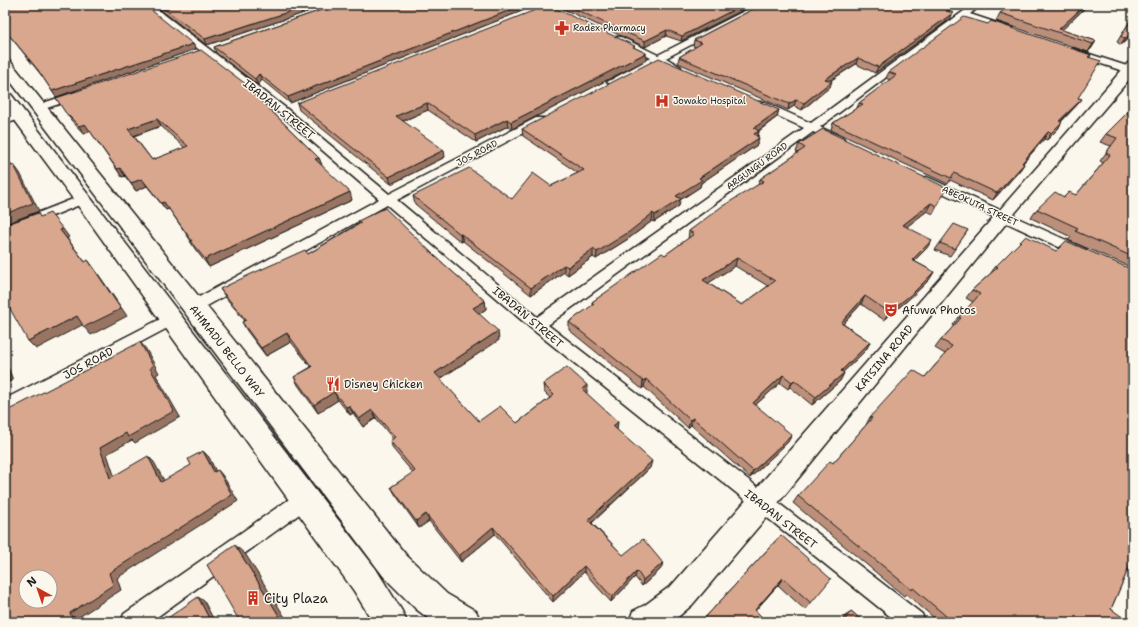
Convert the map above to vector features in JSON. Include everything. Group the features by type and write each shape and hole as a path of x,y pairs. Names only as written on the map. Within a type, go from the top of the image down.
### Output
{"main road":[{"name":"AHMADU BELLO WAY","path":"5,64 21,114 365,580 391,622"},
{"name":"AHMADU BELLO WAY","path":"5,96 194,307 395,566 424,596 455,618 465,622"}],"street":[{"name":"IBADAN STREET","path":"147,5 206,51 287,109 389,199 537,325 762,504 914,622"},
{"path":"601,88 763,5"},
{"name":"ARGUNGU ROAD","path":"537,325 812,127 976,5"},
{"path":"964,15 1017,33"},
{"path":"610,36 686,71"},
{"path":"191,56 221,46"},
{"path":"1062,48 1132,68"},
{"name":"KATSINA ROAD","path":"644,622 656,616 682,595 762,504 1002,217 1132,68"},
{"path":"21,114 82,93"},
{"path":"749,99 848,143"},
{"name":"JOS ROAD","path":"194,307 389,199 552,114"},
{"name":"ABEOKUTA STREET","path":"918,177 1002,217 1090,256"},
{"path":"5,231 84,199"},
{"name":"JOS ROAD","path":"5,407 172,318"},
{"path":"132,622 305,499"},
{"name":"KATSINA ROAD","path":"666,622 682,595"}],"building":[{"path":"5,5 145,5 193,44 52,91 38,70 5,30"},
{"path":"159,5 310,5 205,39"},
{"path":"336,5 523,5 288,97 259,74 255,79 214,47"},
{"path":"548,5 635,46 633,47 646,53 511,122 507,119 475,135 427,103 396,116 444,150 389,177 297,103"},
{"path":"566,5 743,5 682,36 667,30 645,41"},
{"path":"761,5 953,5 946,11 953,13 878,67 858,58 825,79 832,81 804,103 796,100 789,104 679,57 702,43 694,40"},
{"path":"1010,5 1085,5 1059,29 1096,41 1093,44 1000,13"},
{"path":"1133,16 1133,32 1125,39 1121,36"},
{"path":"964,17 988,24 991,21 1091,55 1088,57 1101,61 1078,98 1082,99 1059,121 1062,122 1051,133 1048,132 1022,163 1024,164 997,193 954,173 951,178 833,123 863,104 859,103 896,75 889,72"},
{"path":"201,50 247,85 246,86 319,158 315,159 350,192 205,259 190,241 192,241 164,202 161,203 142,179 131,183 120,168 117,169 85,124 79,126 65,112 56,98","holes":["157,119 188,146 152,160 128,129"]},
{"path":"659,58 779,110 754,128 759,131 754,134 759,138 699,178 702,180 676,196 681,199 655,215 653,213 629,232 597,252 593,249 568,267 564,265 531,288 413,196 469,168 512,199 533,173 551,186 584,170 522,129"},
{"path":"1133,105 1133,257 1075,231 1078,228 1037,209 1055,192 1064,197 1069,192 1076,195 1110,155 1106,153 1117,138 1106,134 1130,110 1129,109"},
{"path":"823,129 947,188 937,206 931,203 903,225 932,240 912,260 934,272 913,293 889,312 865,296 841,323 870,342 841,371 844,373 816,397 794,380 792,382 783,375 753,403 792,435 753,471 693,418 690,420 646,379 643,381 569,322 594,304 592,302 662,253 665,255 694,234 689,231 721,207 764,181 760,179 805,148 799,144","holes":["737,258 775,281 742,305 703,280"]},
{"path":"5,157 11,166 14,165 33,203 5,214"},
{"path":"385,208 485,301 473,308 498,331 435,373 479,421 500,406 517,423 554,395 543,384 567,367 587,385 582,389 618,422 613,426 652,461 588,520 623,555 643,539 663,563 643,580 637,571 612,597 584,566 553,596 493,527 459,556 426,514 416,521 391,487 415,471 390,441 395,437 372,410 359,419 349,406 346,407 334,392 314,405 294,377 312,367 287,333 261,348 242,322 246,320 220,289 305,250 308,254 361,223 358,221"},
{"path":"38,213 40,217 50,213 63,229 60,230 85,262 88,260 121,309 84,327 77,316 28,341 5,300 5,225"},
{"path":"954,224 968,230 955,249 940,243"},
{"path":"1026,236 1056,251 1066,241 1133,270 1133,558 1111,609 1128,621 1127,622 953,622 798,496 830,461 833,463 872,418 870,417 913,370 925,377 952,346 941,340 980,294 972,290 998,267 996,266"},
{"path":"140,342 153,366 150,368 174,411 128,437 126,433 100,448 110,478 148,456 161,482 191,465 188,459 203,451 214,472 218,470 232,495 109,573 113,585 70,613 73,620 70,622 5,622 5,412"},
{"path":"781,535 831,579 811,603 783,578 755,610 766,622 701,622"},
{"name":"City Plaza","path":"235,545 283,622 240,622 207,565"},
{"path":"198,597 211,622 162,622"},
{"path":"851,611 864,622 843,622"}],"place":[{"name":"Radex Pharmacy","path":"562,28"},
{"name":"Jowako Hospital","path":"662,101"},
{"name":"Afuwa Photos","path":"891,310"},
{"name":"Disney Chicken","path":"333,384"},
{"name":"City Plaza","path":"253,598"}]}
